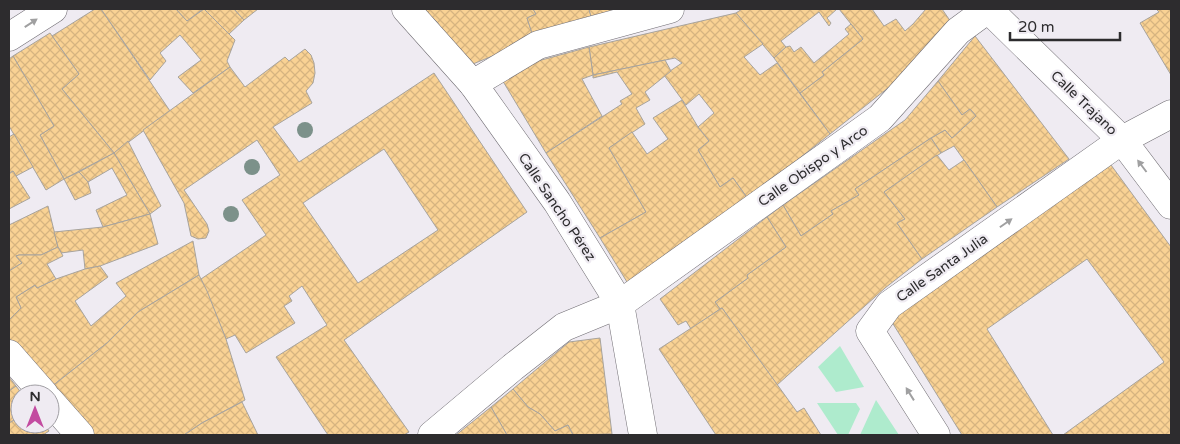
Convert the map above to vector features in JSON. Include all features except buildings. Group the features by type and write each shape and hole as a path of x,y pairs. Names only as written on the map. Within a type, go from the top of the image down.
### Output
{"street":[{"path":"9,37 53,9"},
{"name":"Calle Sancho Pérez","path":"406,9 472,84 557,202 620,304 643,435"},
{"path":"472,84 538,46 670,9"},
{"name":"Calle Trajano","path":"988,9 1122,140 1171,205"},
{"name":"Calle Obispo y Arco","path":"432,435 564,327 620,304 880,118 958,31 988,9"},
{"path":"1122,140 1171,114"},
{"name":"Calle Santa Julia","path":"936,435 870,331 889,305 1122,140"},
{"path":"9,354 35,384"},
{"path":"60,412 80,435"}],"green space":[{"path":"840,346 864,387 836,392 818,367"},
{"path":"876,400 899,435 860,435"},
{"path":"817,403 856,403 860,409 848,435 838,435"}]}
